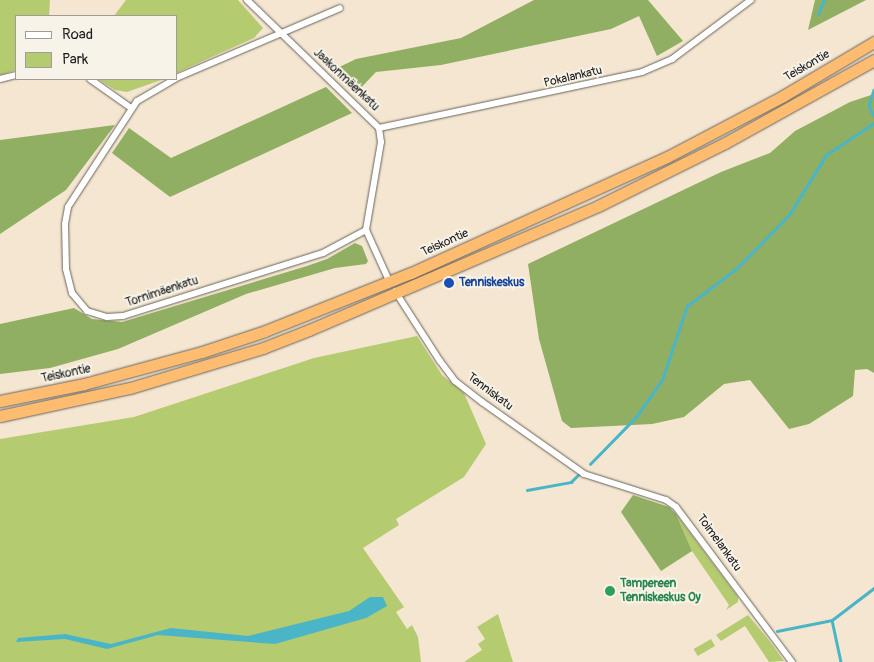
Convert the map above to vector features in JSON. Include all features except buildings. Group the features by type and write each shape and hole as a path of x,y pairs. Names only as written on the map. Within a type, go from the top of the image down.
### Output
{"highway":[{"name":"Teiskontie","path":"0,401 110,378 202,352 265,331 389,281 667,157 783,96 874,42"},
{"path":"0,416 86,399 196,369 263,348 397,294 553,227 677,168 874,60"}],"street":[{"name":"Jaakonmäenkatu","path":"246,0 379,128 381,142 366,230"},
{"name":"Pokalankatu","path":"379,128 642,72 672,59 751,0"},
{"name":"Tornimäenkatu","path":"178,77 279,32 340,8"},
{"path":"0,79 15,75"},
{"path":"91,80 131,108"},
{"name":"Tornimäenkatu","path":"172,80 142,96 131,108 66,215 64,248 68,278 72,293 87,311 107,317 123,316 323,253 366,230"},
{"path":"366,230 389,281 397,294"},
{"name":"Tenniskatu","path":"397,294 455,381 596,480"},
{"name":"Toimelankatu","path":"596,480 649,494 676,507 792,662"}],"green space":[{"path":"0,0 50,0 49,15 15,15 15,70 0,75"},
{"path":"126,0 238,0 263,28 254,38 178,72 178,15 115,15"},
{"path":"534,0 648,0 683,41 657,56 639,16 611,29 441,65 376,72 355,94 331,71 356,59 461,38"},
{"path":"815,0 866,0 808,30"},
{"path":"100,80 161,80 127,92 115,90"},
{"path":"326,87 352,113 170,197 112,153 129,128 171,158"},
{"path":"874,94 874,373 867,369 855,370 853,396 809,424 789,429 750,380 724,384 684,417 652,424 571,428 562,421 539,339 528,264 721,172 770,153 795,131 850,102"},
{"path":"115,125 66,190 0,234 0,140"},
{"path":"355,243 362,246 368,261 366,264 335,268 246,294 118,349 50,368 0,374 0,324 74,308 92,319 122,322 307,266 327,259"},
{"path":"417,336 442,375 464,393 486,444 464,477 396,519 399,525 363,548 404,607 396,612 407,629 412,625 418,637 421,662 0,662 0,439 134,417 314,358"},
{"path":"633,495 669,507 676,514 692,551 661,571 621,512"},
{"path":"676,514 738,597 738,602 726,610 729,605 692,551"},
{"path":"498,614 513,662 464,662 482,650 478,644 485,639 477,627"},
{"path":"748,615 784,661 769,662 745,626 721,641 716,635"},
{"path":"711,639 715,646 698,656 694,649"}],"water":[{"path":"370,597 383,597 387,606 366,618 275,644 158,635 107,649 65,639 16,642 18,638 65,634 111,644 171,628 248,636 349,611"}],"waterway":[{"path":"818,14 824,0"},
{"path":"874,90 869,106 874,116"},
{"path":"590,464 636,417 662,380 687,306 737,268 789,215 826,155 874,123"},
{"path":"527,490 571,482 578,475"},
{"path":"777,631 832,620 874,588"},
{"path":"832,620 841,662"}],"place":[{"name":"Tenniskeskus","path":"449,283"},
{"name":"Tampereen Tenniskeskus Oy","path":"610,591"}]}
